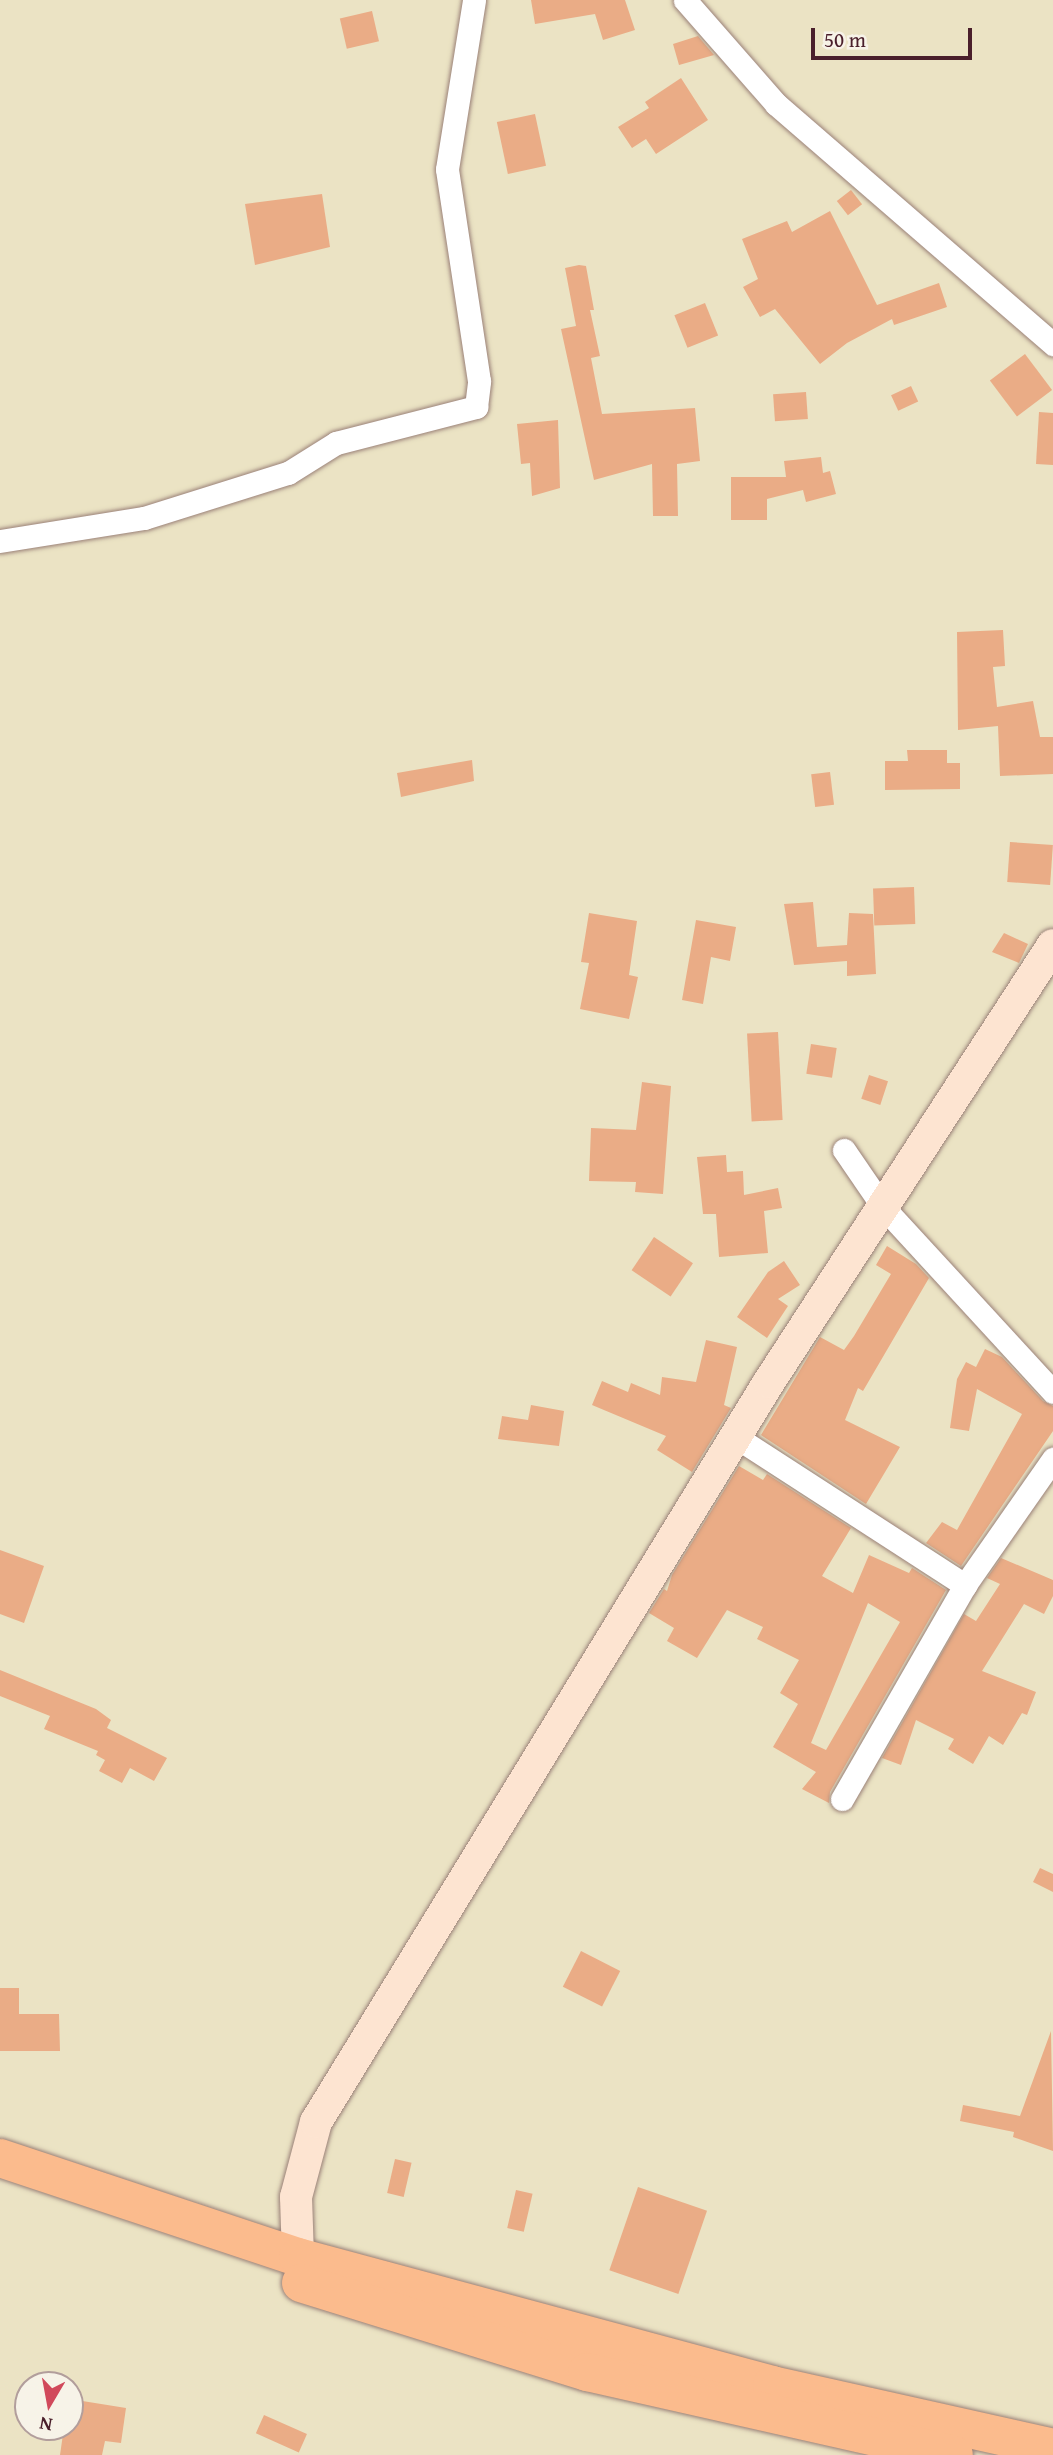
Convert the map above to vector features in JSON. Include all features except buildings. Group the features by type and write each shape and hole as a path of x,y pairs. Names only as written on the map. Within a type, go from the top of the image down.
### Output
{"highway":[{"path":"0,2158 298,2256 772,2385 1053,2448"},
{"path":"0,2185 587,2372 954,2455"}],"street":[{"path":"0,541 145,519 288,473 337,443 476,407 478,381 447,169 474,0"},
{"path":"685,0 776,104 1053,344"},
{"path":"298,2256 296,2197 316,2122 736,1437 1053,945"},
{"path":"844,1150 883,1207 1053,1392"},
{"path":"736,1437 965,1585"},
{"path":"842,1799 965,1585 1053,1459"}]}
